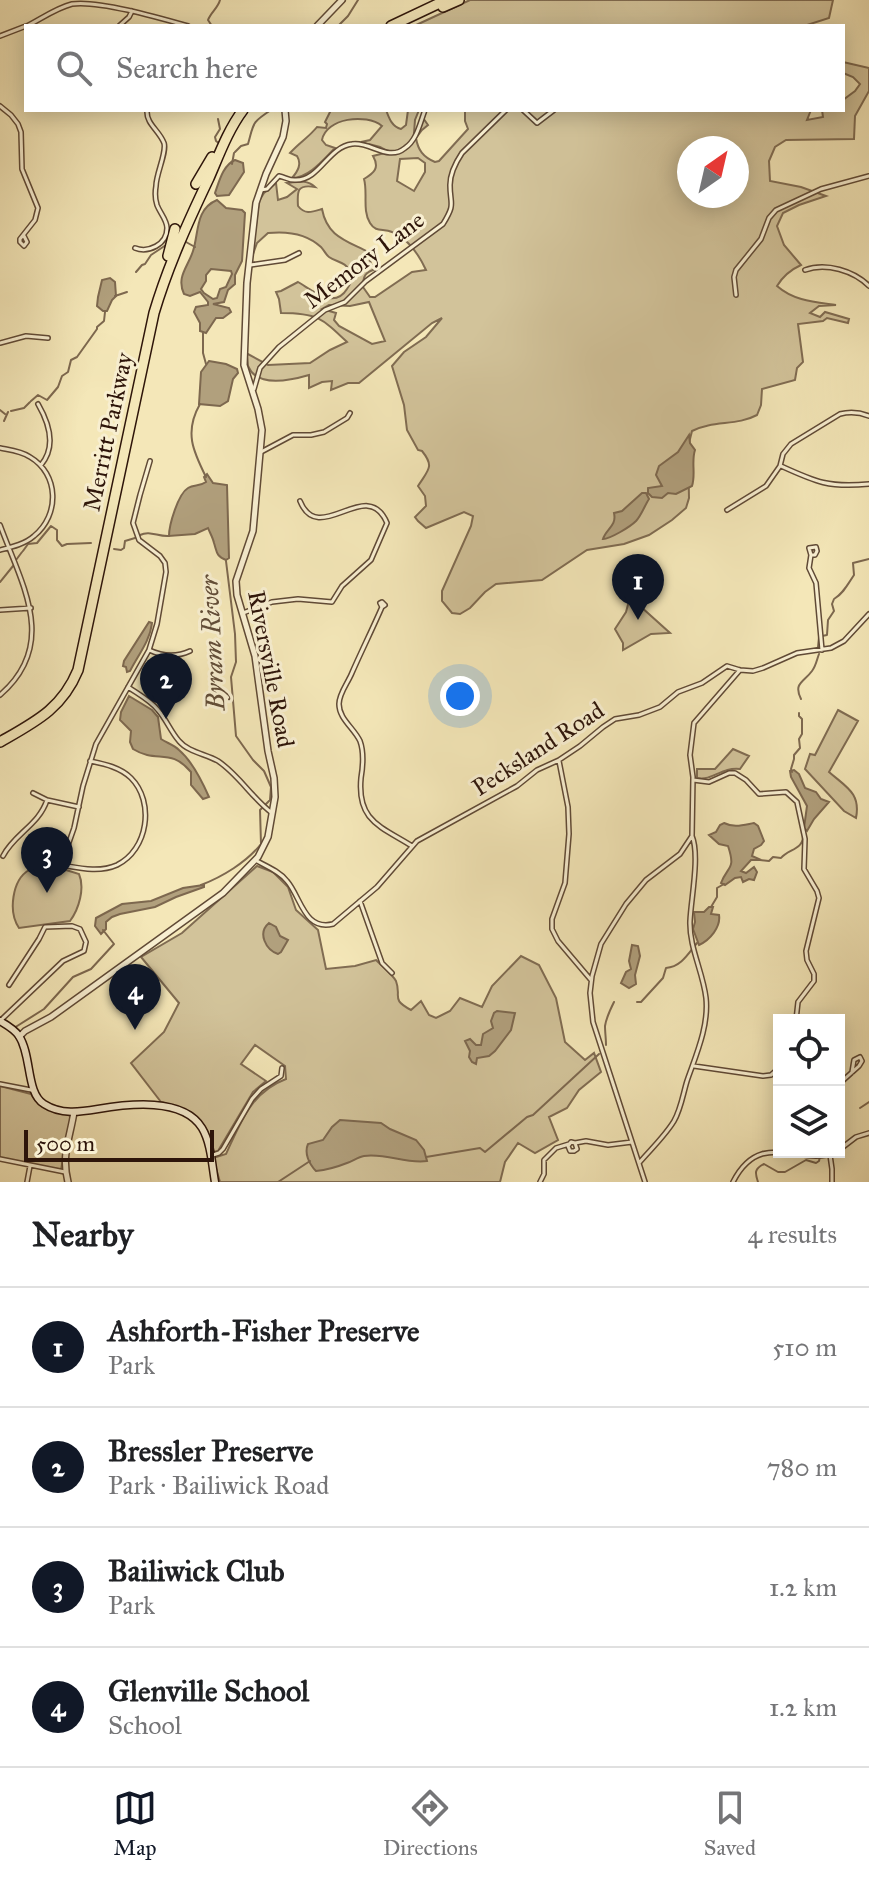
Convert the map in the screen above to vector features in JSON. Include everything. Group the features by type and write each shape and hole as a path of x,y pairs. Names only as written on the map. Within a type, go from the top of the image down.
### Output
{"highway":[{"path":"395,24 446,0"},
{"path":"408,24 459,0"},
{"name":"Merritt Parkway","path":"0,736 47,706 65,684 74,664 153,295 168,256 239,112"},
{"path":"196,184 218,150"},
{"name":"Merritt Parkway","path":"0,742 50,711 65,694 78,670 154,313 218,150"},
{"path":"168,256 175,229"}],"main road":[{"path":"0,1021 14,1031 28,1058 36,1097 45,1105 74,1112 145,1104 181,1111 201,1127 208,1143 215,1182"}],"street":[{"path":"319,24 342,0"},
{"path":"30,24 76,3 109,5 180,24"},
{"path":"121,24 132,11"},
{"path":"0,36 24,27"},
{"path":"0,106 11,115 21,132 22,169 38,208 37,216 24,236"},
{"path":"135,248 151,250 167,231 155,193 165,145 148,119 147,112"},
{"name":"Riversville Road","path":"14,1031 28,1031 51,1017 203,908 236,882 265,846 275,797 274,778 255,656 237,595 236,581 253,531 261,452 260,419 243,355 254,214 260,190 282,141 285,112"},
{"path":"260,190 267,189 279,176 293,181 309,178 340,149 353,143 391,154 400,151 408,147 413,139 424,112"},
{"name":"Memory Lane","path":"252,392 260,368 271,353 325,310 345,302 366,281 443,224 452,204 449,183 456,161 504,112"},
{"path":"525,112 537,123 551,112"},
{"path":"736,295 736,270 761,239 769,218 776,210 821,189 869,176"},
{"path":"250,265 285,260 299,253"},
{"path":"805,270 818,266 832,268 849,273 869,286"},
{"path":"0,343 26,336 48,338"},
{"path":"38,404 51,434 41,465"},
{"path":"727,510 766,486 791,444 840,414 860,412 869,416"},
{"path":"261,452 293,435 324,432 350,413"},
{"path":"0,448 23,453 41,465 53,489 53,504 48,519 34,536 0,550"},
{"path":"90,761 113,767 130,777 144,802 145,824 133,851 116,865 95,869 61,865 90,761 102,732 149,650 157,624 165,563 139,540 133,523 150,461"},
{"path":"780,466 829,485 869,484"},
{"path":"243,613 272,602 298,599 332,602 342,586 371,560 387,523 379,511 371,507 355,507 317,519 308,515 300,501"},
{"path":"0,525 31,608 33,633 28,658 20,674 0,695"},
{"path":"811,555 809,568 816,583 822,650"},
{"path":"382,607 339,706 362,749 360,798 367,814 412,846"},
{"path":"0,610 31,608"},
{"name":"Pecksland Road","path":"257,859 288,882 303,910 317,923 324,926 333,924 377,887 422,838 559,760 615,719 654,710 678,692 702,683 724,667 753,671 797,653 831,648 844,641 869,614"},
{"path":"149,650 165,655 190,651"},
{"path":"639,1163 675,1121 702,1034 706,1004 690,923 695,840 692,836 690,755 694,723 740,670"},
{"path":"128,687 159,711 179,742 221,764 270,811"},
{"path":"559,760 568,807 569,834 564,886 552,919 552,929 558,941 591,980"},
{"path":"693,780 709,782 734,773 759,794 786,792 799,806 805,839 803,865 819,898 806,951 814,981 798,1002 797,1014"},
{"path":"33,793 47,800 79,807"},
{"path":"3,856 12,842 37,819 47,800"},
{"path":"645,1182 593,1022 591,980 601,944 626,904 646,880 680,854 692,836"},
{"path":"360,901 382,963 392,973"},
{"path":"0,1021 68,957 84,951 86,942 80,929 72,926 45,927 9,985"},
{"path":"694,1066 763,1076 773,1073"},
{"path":"210,1156 223,1149 252,1099 281,1076 282,1068"},
{"path":"845,1080 852,1072"},
{"path":"0,1084 33,1089"},
{"path":"68,1182 65,1172 66,1147 74,1112"},
{"path":"845,1146 856,1137 869,1133"},
{"path":"540,1182 544,1174 544,1160 556,1148 571,1142 608,1145 632,1142"},
{"path":"569,1144 568,1149 574,1151 577,1147 575,1143"},
{"path":"733,1182 739,1171 756,1157 773,1152"},
{"path":"830,1158 832,1182"},
{"path":"0,1159 65,1172"},
{"path":"27,1182 30,1166"}],"shaded area":[{"path":"470,0 833,0 829,18 810,24 418,24"},
{"path":"845,62 869,68 869,91 855,116 854,139 786,140 775,147 769,161 770,181 826,196 783,213 777,226 784,245 801,265 787,274 777,286 798,298 836,305 819,306 810,313 820,317 825,312 849,319 848,323 827,318 798,324 803,362 797,368 795,380 762,389 757,415 692,431 688,447 689,498 686,508 649,535 624,544 587,550 542,580 496,584 470,608 460,614 452,613 442,601 442,591 473,516 464,512 426,528 415,517 426,506 425,496 418,486 429,465 407,430 404,405 392,366 404,352 426,337 442,318 359,383 348,383 331,390 332,381 309,388 309,375 267,380 253,373 248,366 246,353 268,365 310,363 347,342 318,318 281,313 276,292 298,282 323,296 336,298 350,283 351,273 346,266 329,257 309,239 289,233 268,233 257,243 252,257 259,201 276,183 278,200 297,189 287,183 305,182 315,187 299,190 298,206 306,212 322,209 333,231 368,252 376,269 367,273 363,280 363,287 370,297 375,297 412,272 426,270 403,238 375,228 368,218 364,179 375,170 373,156 389,152 361,142 370,140 382,126 357,119 339,122 325,133 322,140 335,148 316,167 292,178 299,162 297,156 290,153 317,127 326,128 325,122 330,112 387,112 393,124 401,129 406,125 408,112 418,112 414,133 423,118 428,125 416,138 417,142 424,155 435,162 468,129 465,112 810,112 807,120 823,117 822,112 845,112 845,98 860,84 845,74","holes":["418,158 425,163 425,172 414,191 397,181 400,159","369,302 385,341 372,344 339,326 334,320 336,313 322,309 329,305 350,306"]},
{"path":"235,160 243,163 244,172 229,195 217,196 215,193 222,174"},
{"path":"217,200 226,208 245,213 242,261 235,275 235,284 228,290 224,302 213,304 229,308 231,312 223,318 216,318 206,333 200,331 200,323 194,312 196,307 208,305 208,302 200,292 190,296 184,294 181,282 193,251 201,215","holes":["211,269 231,271 226,287 220,289 217,298 213,299 201,289"]},
{"path":"110,278 115,282 116,296 107,311 103,311 97,306 98,297 102,280"},
{"path":"209,361 226,364 237,369 238,373 233,379 228,401 220,406 199,404 201,372"},
{"path":"689,435 695,450 692,486 676,494 668,493 662,498 652,497 648,488 662,486 656,475 659,466 678,452"},
{"path":"207,474 213,483 227,485 229,558 226,560 217,553 208,528 195,534 169,536 172,518 184,491 206,482 204,477"},
{"path":"646,493 649,499 638,519 603,539 614,521 614,513 622,511"},
{"path":"630,597 670,633 651,634 623,650 623,643 615,629 626,612"},
{"path":"149,622 152,623 151,630 146,642 127,672 124,661"},
{"path":"129,696 158,717 161,739 177,748 188,760 209,797 203,799 191,785 191,772 183,764 133,749 131,731 120,720"},
{"path":"838,710 858,721 829,772 854,796 856,818 844,811 805,769 810,754 815,755"},
{"path":"733,749 749,756 740,769 697,778 697,769 715,769"},
{"path":"794,770 805,788 829,802 807,831 804,828 807,806 791,777 790,771"},
{"path":"724,823 735,826 754,823 758,826 764,841 754,849 752,856 761,860 751,860 741,871 746,873 754,867 757,872 754,880 743,882 741,877 725,885 721,883 730,867 728,846 719,844 709,835"},
{"path":"53,861 63,869 79,874 81,892 76,911 70,921 19,928 13,905 19,881 31,868"},
{"path":"257,866 273,872 288,887 296,910 318,930 326,969 376,960 396,981 399,1000 411,1010 421,1001 429,1015 436,1018 450,1011 460,998 482,1007 492,986 521,956 539,965 556,998 565,1042 585,1060 594,1053 601,1072 579,1090 567,1108 549,1117 558,1140 535,1153 518,1143 505,1162 500,1182 220,1182 213,1158 226,1154 248,1109 256,1100 286,1079 285,1066 255,1045 241,1064 266,1081 253,1092 218,1151 213,1152 208,1132 191,1112 161,1102 131,1063 164,1032 179,1003 141,957 182,933"},
{"path":"204,885 155,907 112,917 101,934 95,926 96,918 122,904 151,901 183,888"},
{"path":"713,907 711,914 719,915 718,924 711,936 699,945 693,929 694,912 704,912"},
{"path":"269,923 288,940 278,954 264,941 265,927"},
{"path":"632,945 638,946 640,956 636,984 629,988 621,983 631,969"},
{"path":"497,1011 515,1013 511,1030 495,1051 489,1056 477,1058 476,1064 469,1057 470,1051 465,1041 470,1039 481,1045 483,1034 493,1028 491,1021"},
{"path":"0,1086 31,1094 43,1106 71,1116 61,1170 0,1158"},
{"path":"340,1120 381,1123 416,1140 424,1150 427,1161 364,1156 316,1171 308,1158 308,1144 323,1140"}],"waterway":[{"name":"Byram River","path":"211,24 208,20 220,0"},
{"path":"340,24 358,0"},
{"path":"235,152 248,144 254,124 268,112"},
{"name":"Byram River","path":"218,119 220,129 215,137 220,144"},
{"name":"Byram River","path":"232,164 234,153"},
{"path":"186,242 195,247"},
{"path":"136,272 151,255 166,245"},
{"path":"115,296 127,292"},
{"path":"31,401 38,395 47,400 58,387 62,376 68,372 71,360 77,357 104,321 105,312"},
{"name":"Byram River","path":"203,332 206,364"},
{"path":"11,411 24,408 30,402"},
{"name":"Byram River","path":"200,404 191,433 197,459 206,477"},
{"path":"0,410 5,414"},
{"path":"4,421 8,412"},
{"path":"23,551 28,544 37,543 51,526 57,530 57,540 62,546 91,543"},
{"path":"140,535 169,536"},
{"path":"114,549 121,550 125,541 135,538"},
{"path":"16,560 22,552"},
{"path":"822,636 827,635 834,599 843,592 854,575 853,563 869,559"},
{"name":"Byram River","path":"201,885 234,868 261,844 260,810 270,800 271,787 264,771 236,736 231,677 236,662 235,634 226,561"},
{"path":"0,582 13,566"},
{"path":"818,647 819,637"},
{"path":"801,699 800,683 813,669 819,654"},
{"path":"792,772 802,734 799,713"},
{"path":"760,860 781,858 798,847 803,836"},
{"path":"711,907 717,897 717,888 724,884"},
{"name":"Byram River","path":"14,1028 44,1009 73,977 91,969 114,944 103,930"},
{"path":"637,1002 641,1002 663,978 666,968 680,963 697,943"},
{"path":"606,1045 605,1026 614,1002"},
{"path":"426,1157 480,1148 485,1152 533,1115 599,1054"},
{"path":"860,1108 869,1102"},
{"path":"758,1182 756,1172 764,1164 778,1172 785,1172 806,1160 816,1163 820,1158"},
{"path":"278,1182 310,1161"}],"place":[{"name":"Ashforth-Fisher Preserve","path":"638,620"},
{"name":"Bressler Preserve","path":"166,719"},
{"name":"Bailiwick Club","path":"47,893"},
{"name":"Glenville School","path":"135,1030"}]}
